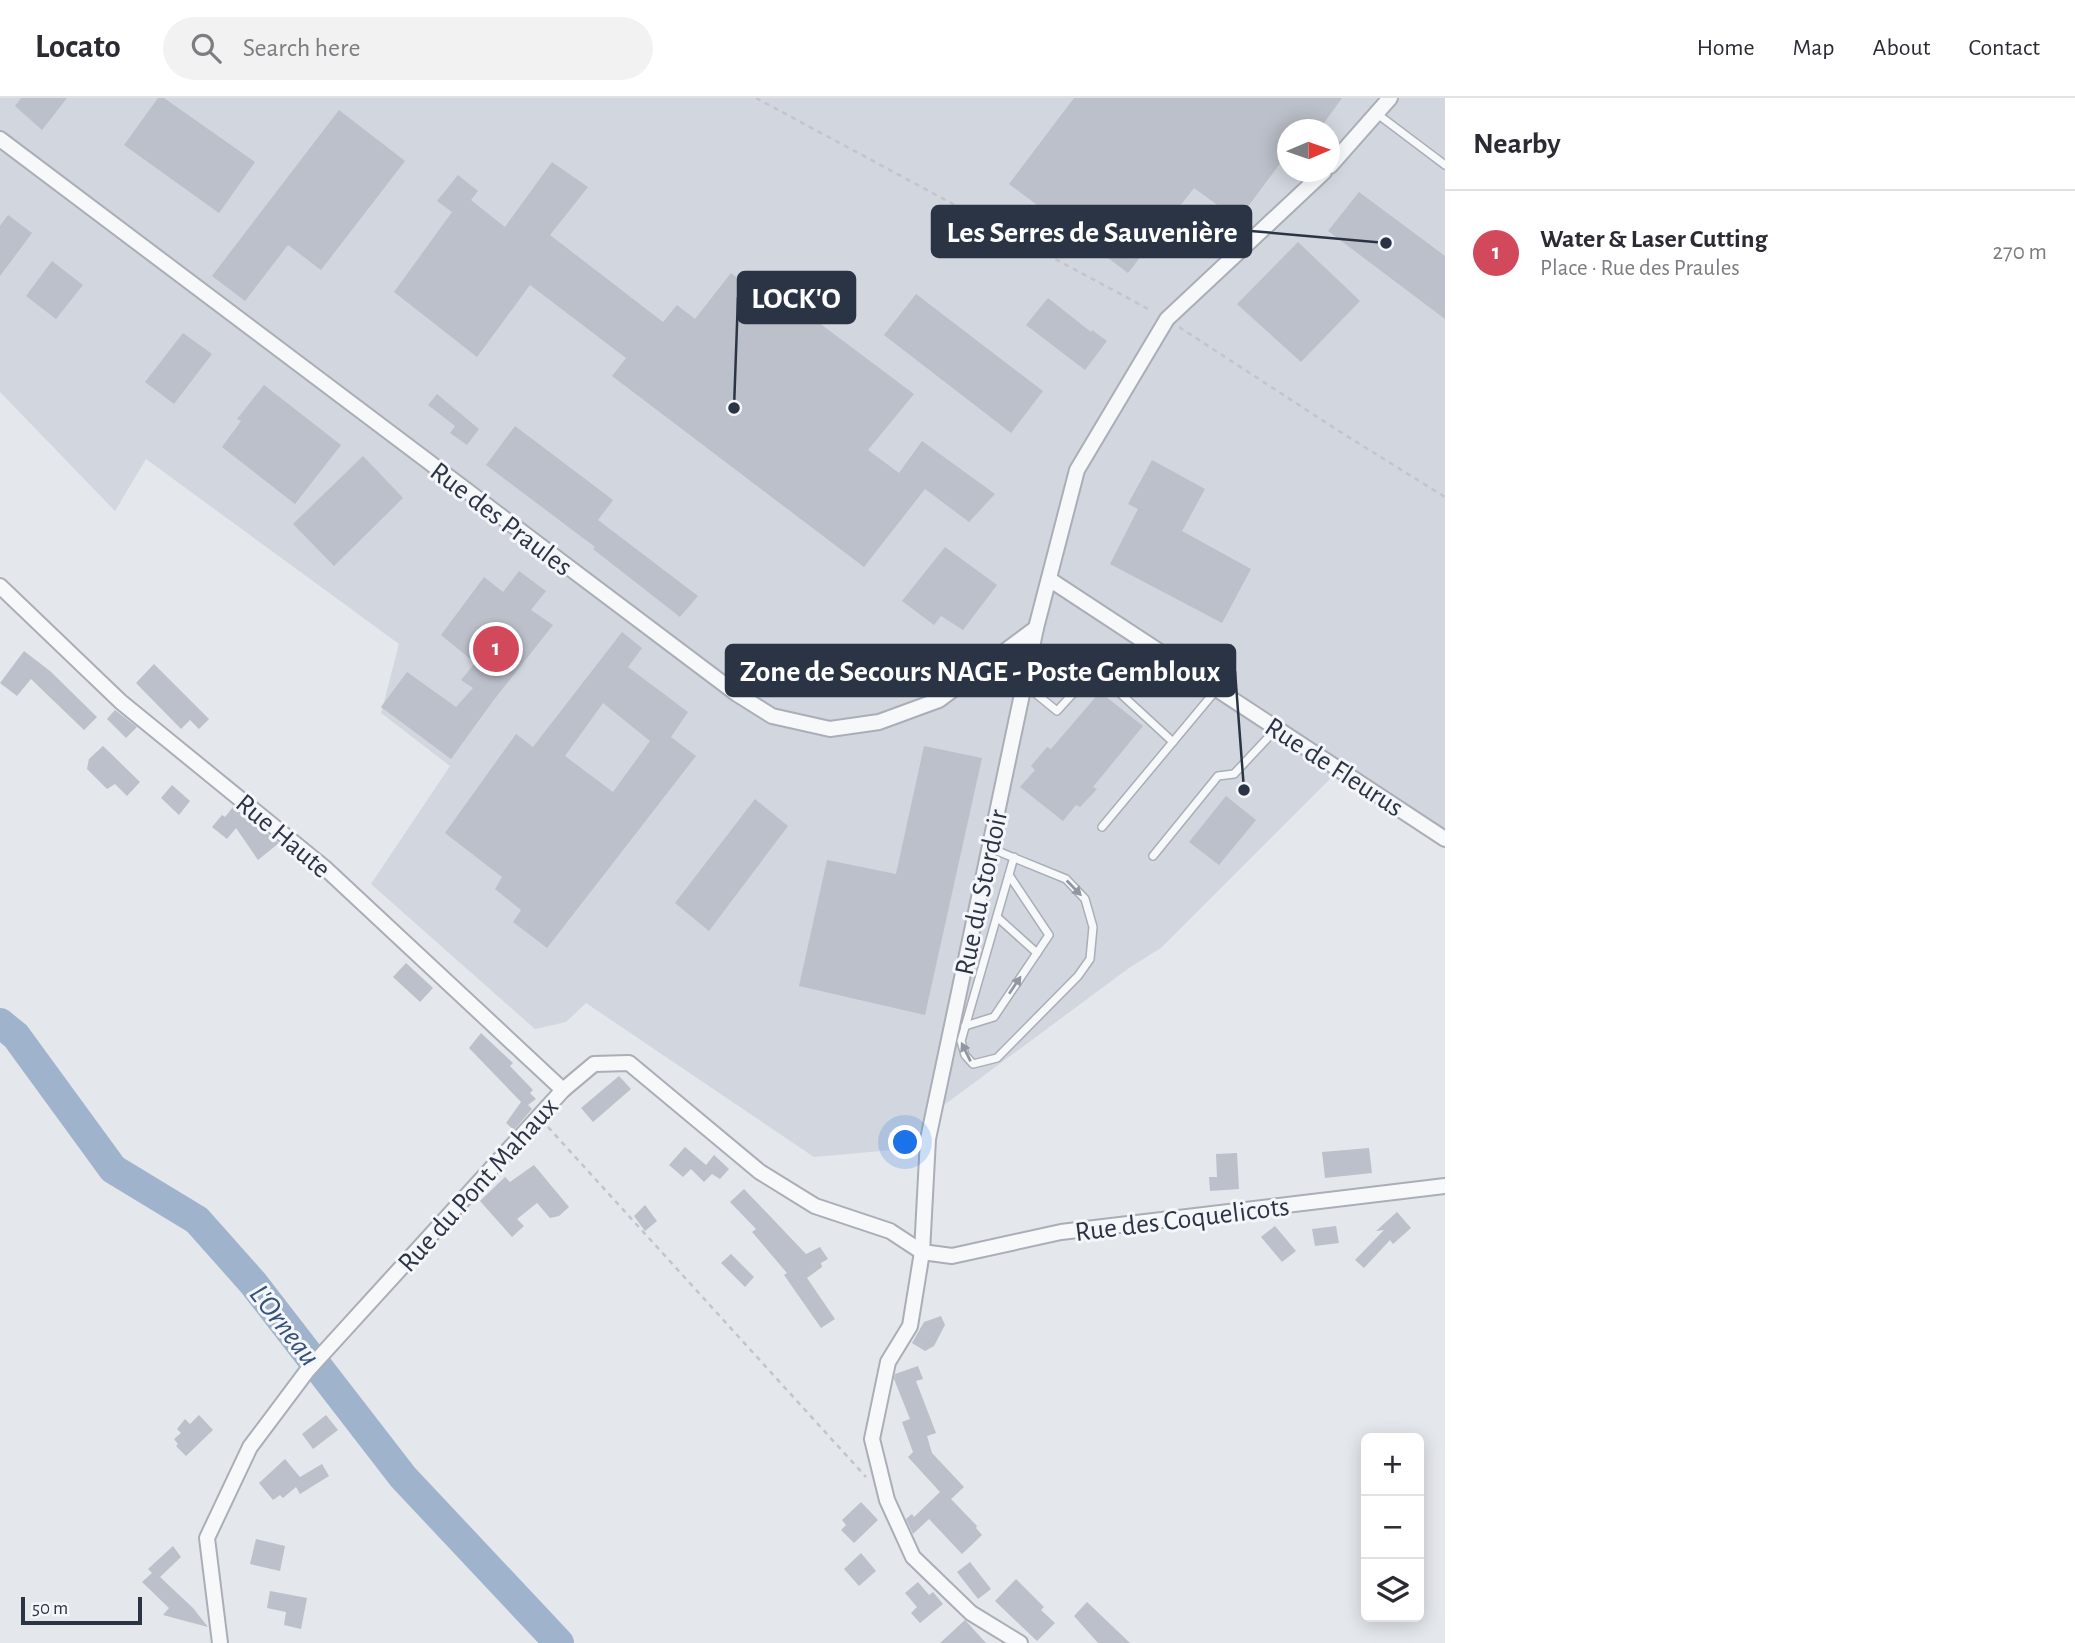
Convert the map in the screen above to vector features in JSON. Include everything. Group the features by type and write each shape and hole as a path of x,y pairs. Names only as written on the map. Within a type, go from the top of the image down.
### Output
{"street":[{"path":"1340,154 1390,98"},
{"name":"Rue des Praules","path":"0,139 737,694 772,716 830,729 879,722 939,700 1036,628"},
{"name":"Rue du Stordoir","path":"1020,1643 971,1613 912,1557 887,1500 872,1439 888,1362 909,1326 922,1252 928,1139 1036,628 1077,470 1167,319 1313,182"},
{"name":"Rue de Fleurus","path":"1049,579 1445,839"},
{"name":"Rue Haute","path":"0,586 121,702 326,869 563,1090"},
{"name":"Rue du Pont Mahaux","path":"220,1643 207,1538 250,1447 323,1353 563,1090 594,1064 629,1063 760,1172 815,1206 890,1231 922,1252"},
{"name":"Rue des Coquelicots","path":"922,1252 952,1256 1061,1232 1445,1186"}],"lane":[{"path":"1376,113 1445,165"},
{"path":"1024,684 1057,711 1078,688 1110,684 1173,741"},
{"path":"1102,827 1217,689"},
{"path":"1153,856 1218,776 1234,774 1277,728"},
{"path":"989,847 1066,879 1086,899 1093,927 1090,959 1078,976 997,1058 973,1064 965,1055 961,1041 1014,858"},
{"path":"965,1026 993,1017 1049,935 1009,875"},
{"path":"997,917 1037,953"}],"path":[{"path":"756,98 1167,319 1445,497"},
{"path":"539,1116 869,1480"}],"shaded area":[{"path":"0,98 1445,98 1445,836 1332,777 1161,948 1129,968 940,1108 903,1149 814,1157 586,1003 566,1022 535,1029 371,884 450,766 381,713 399,644 146,459 115,511 0,392"}],"building":[{"path":"21,98 67,98 42,130 15,106"},
{"path":"158,98 164,98 255,162 219,213 124,145"},
{"path":"1074,98 1342,98 1327,119 1277,119 1277,167 1238,220 1194,188 1128,273 1009,184"},
{"path":"339,110 405,161 321,270 288,245 245,301 212,276"},
{"path":"552,162 588,187 550,235 663,322 677,305 695,319 731,273 748,287 758,277 914,394 868,450 899,473 922,441 995,494 969,522 925,489 864,567 612,376 626,358 530,285 477,357 394,292 452,212 437,201 458,175 478,191 471,200 505,227"},
{"path":"1359,192 1445,256 1445,319 1328,231"},
{"path":"8,215 32,233 0,276 0,226"},
{"path":"1298,242 1360,301 1301,362 1237,304"},
{"path":"52,261 83,285 56,319 26,296"},
{"path":"916,294 1043,391 1011,433 884,335"},
{"path":"1048,298 1091,332 1092,330 1107,341 1085,370 1026,325"},
{"path":"183,333 212,354 174,404 145,382"},
{"path":"264,385 341,445 295,504 222,447 241,421 237,419"},
{"path":"437,394 479,429 467,445 450,433 455,426 428,405"},
{"path":"515,426 613,500 598,520 698,596 680,617 593,549 595,547 486,465"},
{"path":"363,456 403,498 334,566 293,524"},
{"path":"1152,460 1205,489 1182,531 1251,569 1222,623 1110,564 1138,509 1128,504"},
{"path":"945,547 997,585 963,630 941,616 934,625 902,601"},
{"path":"519,571 546,591 531,610 553,625 451,759 381,707 407,672 456,707 473,688 461,680 475,663 441,635 484,577 503,592"},
{"path":"622,632 642,648 628,667 688,712 671,737 696,756 547,948 513,922 521,910 495,889 502,877 445,833 516,734 533,747","holes":["603,703 650,741 613,792 565,756"]},
{"path":"24,651 50,671 97,717 84,730 31,679 17,696 0,683"},
{"path":"154,664 209,719 199,729 190,720 181,729 136,683"},
{"path":"1100,692 1143,726 1093,787 1097,789 1080,807 1076,805 1063,821 1020,787 1035,770 1031,766 1047,747 1051,749"},
{"path":"115,710 137,727 126,738 107,719"},
{"path":"103,746 140,782 127,796 115,784 107,789 87,769 89,759"},
{"path":"924,746 982,758 925,1015 799,986 827,860 896,874"},
{"path":"172,785 190,801 179,815 161,798"},
{"path":"1226,796 1256,820 1219,865 1189,842"},
{"path":"755,799 788,826 709,931 675,903"},
{"path":"233,807 279,843 258,860 236,828 227,839 212,827"},
{"path":"406,963 433,988 420,1002 393,977"},
{"path":"481,1033 513,1063 510,1066 533,1090 530,1093 536,1099 528,1105 532,1109 514,1130 506,1123 521,1102 469,1048"},
{"path":"619,1076 631,1089 593,1122 581,1108"},
{"path":"685,1147 706,1165 714,1155 729,1169 720,1179 712,1174 704,1182 691,1169 683,1177 669,1165"},
{"path":"1369,1148 1372,1173 1325,1178 1322,1152"},
{"path":"1237,1153 1239,1189 1210,1191 1209,1177 1217,1177 1216,1154"},
{"path":"534,1165 569,1207 559,1216 550,1218 537,1203 517,1219 524,1226 512,1237 480,1201 505,1177 510,1182"},
{"path":"744,1189 806,1254 820,1247 828,1259 807,1278 835,1319 821,1328 784,1275 787,1273 752,1232 756,1229 730,1202"},
{"path":"645,1205 657,1221 645,1231 634,1216"},
{"path":"1397,1212 1411,1228 1393,1244 1390,1240 1364,1268 1355,1260 1384,1230 1376,1231"},
{"path":"1275,1226 1296,1251 1282,1262 1261,1237"},
{"path":"1336,1226 1339,1243 1315,1246 1312,1229"},
{"path":"731,1254 754,1277 745,1287 721,1263"},
{"path":"941,1316 945,1325 934,1346 925,1351 912,1343 924,1322"},
{"path":"918,1366 923,1379 916,1381 936,1433 927,1436 932,1453 964,1487 951,1499 982,1535 962,1554 929,1519 913,1534 906,1519 912,1514 914,1517 940,1492 908,1457 913,1452 902,1422 910,1419 894,1379 895,1374"},
{"path":"199,1415 213,1430 186,1456 176,1446 178,1444 174,1439 181,1433 177,1429 185,1419 190,1424"},
{"path":"326,1415 338,1430 313,1449 302,1434"},
{"path":"285,1459 300,1477 322,1464 329,1476 300,1494 296,1487 283,1498 280,1495 273,1500 259,1483"},
{"path":"861,1502 878,1520 854,1543 841,1530 846,1525 842,1520"},
{"path":"256,1539 285,1546 280,1571 250,1564"},
{"path":"173,1546 181,1557 160,1577 193,1608 208,1627 163,1615 169,1608 142,1582 152,1573 148,1569"},
{"path":"861,1553 876,1571 859,1586 844,1569"},
{"path":"970,1562 991,1589 978,1599 957,1572"},
{"path":"1016,1579 1044,1607 1041,1610 1055,1623 1037,1641 995,1601"},
{"path":"918,1582 929,1595 933,1592 943,1604 920,1623 911,1613 917,1607 905,1593"},
{"path":"270,1591 307,1598 301,1629 284,1625 286,1612 267,1608"},
{"path":"1087,1602 1130,1643 1098,1643 1074,1616"},
{"path":"965,1620 986,1643 940,1643"}],"waterway":[{"name":"L'Orneau","path":"0,1023 16,1036 113,1169 197,1220 253,1283 403,1477 559,1643"}],"place":[{"name":"Les Serres de Sauvenière","path":"1386,243"},
{"name":"LOCK'O","path":"734,408"},
{"name":"Water & Laser Cutting","path":"496,649"},
{"name":"Zone de Secours NAGE - Poste Gembloux","path":"1244,790"}]}
